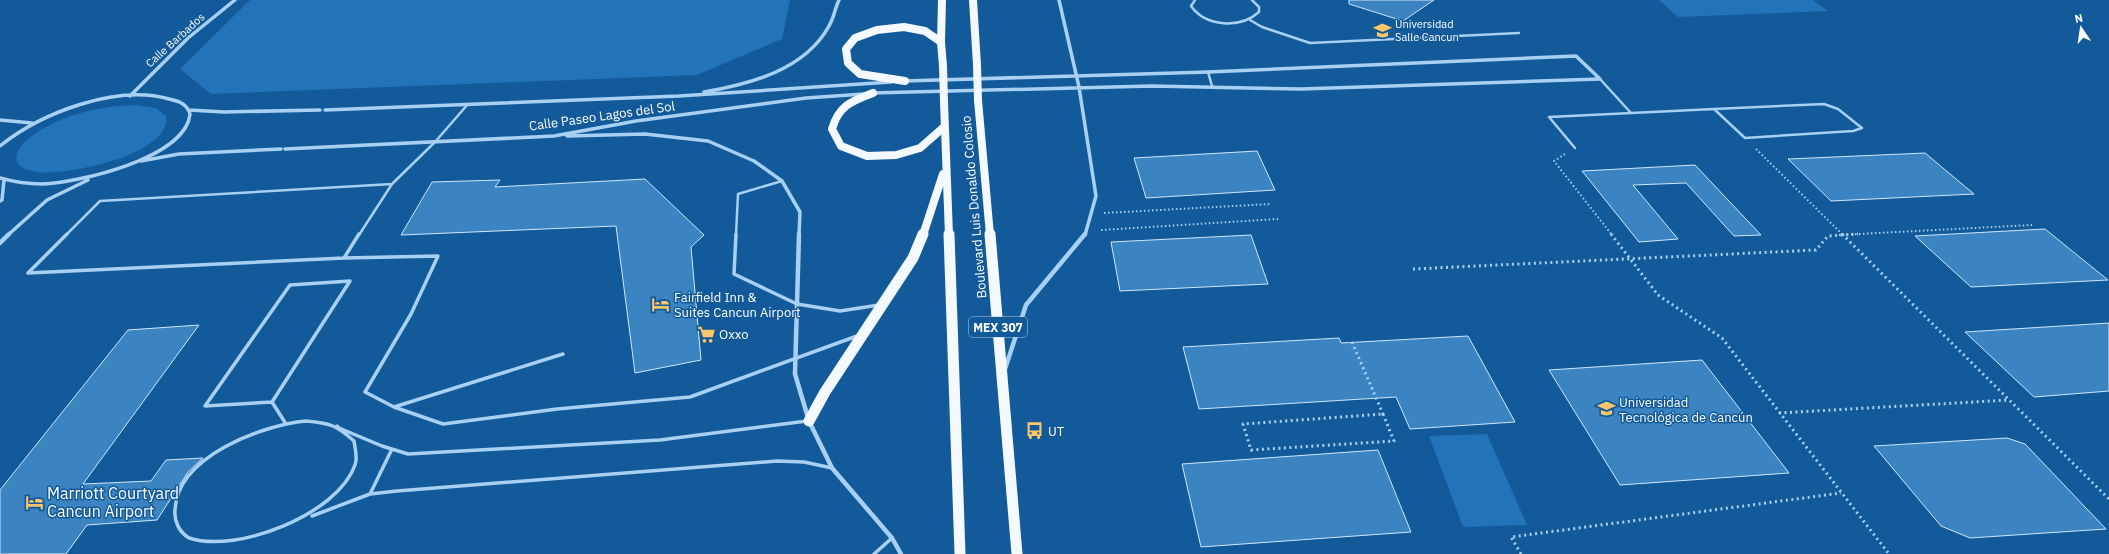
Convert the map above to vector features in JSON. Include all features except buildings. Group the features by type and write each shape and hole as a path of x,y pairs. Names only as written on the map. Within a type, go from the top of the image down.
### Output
{"main road":[{"name":"Boulevard Luis Donaldo Colosio","path":"942,0 941,42 960,554"},
{"name":"Boulevard Luis Donaldo Colosio","path":"973,0 978,100 1003,377 1017,554"},
{"path":"905,81 860,74 848,63 846,49 855,38 877,30 904,28 925,31 941,42"},
{"path":"873,93 850,103 835,115 832,129 841,146 867,156 896,155 920,148 944,127"},
{"path":"809,421 825,392 921,242 946,166"}],"street":[{"name":"Calle Barbados","path":"130,96 188,38 235,0"},
{"path":"679,96 722,89 760,78 790,65 818,41 829,26 839,0"},
{"path":"1003,377 1026,305 1085,235 1096,196 1079,87 1075,77 1059,0"},
{"name":"Calle Paseo Lagos del Sol","path":"325,110 679,96 905,81 1075,77 1576,56 1600,79"},
{"name":"Calle Paseo Lagos del Sol","path":"285,149 554,136 636,121 806,98 873,93 1079,87 1212,86 1308,89 1600,79"},
{"path":"0,146 17,132 33,123 70,108 130,96 147,95 174,99 183,104 188,110 190,117 187,125 180,134 169,144 137,162"},
{"path":"188,110 224,112 320,110"},
{"path":"0,120 33,123"},
{"path":"554,136 645,134 708,142 754,161 782,181 800,212 795,374 809,421 832,468 892,538 901,554"},
{"path":"0,202 2,200 2,179 33,185 67,182 96,176 137,162 180,154 281,149"},
{"path":"0,243 47,200 96,176"}],"lane":[{"path":"1193,0 1191,6 1193,11 1207,20 1229,23 1250,20 1260,12 1259,7 1252,0"},
{"path":"1250,20 1262,27 1310,43 1519,33"},
{"path":"1208,72 1212,86"},
{"path":"1600,79 1631,113"},
{"path":"344,258 392,184 435,142 468,104"},
{"path":"1575,148 1549,117 1714,109 1824,104 1838,109 1862,128 1853,131 1745,138 1714,109"},
{"path":"782,181 738,194 734,274 797,304 840,311 882,305"},
{"path":"392,184 100,200 28,273 344,258 438,256 411,314 365,392 394,407 443,424 557,409 690,397 863,334"},
{"path":"350,281 328,314 272,402 205,406 290,285 350,281"},
{"path":"394,407 563,354"},
{"path":"272,402 286,424"},
{"path":"809,421 660,440 408,454 392,452 337,426 311,422 286,424 245,437 207,459 192,473 182,488 176,502 175,516 179,528 189,537 203,542 222,545 243,543 266,537 288,529 309,517 370,494 777,461 804,462 832,468"},
{"path":"309,517 340,491 356,464 354,441 337,426"},
{"path":"370,494 392,452"},
{"path":"874,554 892,538"}],"path":[{"path":"1745,138 2109,499"},
{"path":"1575,148 1554,161 1658,295 1722,338 1779,414 1889,554"},
{"path":"1091,214 1271,204"},
{"path":"1086,230 1278,219"},
{"path":"1413,269 1816,250 1828,236 2032,225"},
{"path":"1352,342 1383,414 1394,440 1251,450 1243,424 1383,414"},
{"path":"1779,414 2009,400"},
{"path":"1521,554 1512,536 1841,493"}],"shaded area":[{"path":"250,0 790,0 782,39 697,75 211,94 180,69"},
{"path":"1659,0 1813,0 1828,11 1678,17"},
{"path":"135,105 156,108 166,116 163,130 152,142 135,152 92,166 51,172 37,172 27,169 20,166 17,161 19,150 23,144 47,126 83,112 109,107"},
{"path":"1487,434 1527,525 1463,527 1429,436"}],"place":[{"name":"Universidad Salle Cancun","path":"1382,30"},
{"name":"Fairfield Inn & Suites Cancun Airport","path":"661,304"},
{"name":"Oxxo","path":"706,334"},
{"name":"Universidad Tecnológica de Cancún","path":"1606,409"},
{"name":"UT","path":"1035,431"},
{"name":"Marriott Courtyard Cancun Airport","path":"34,502"}]}
